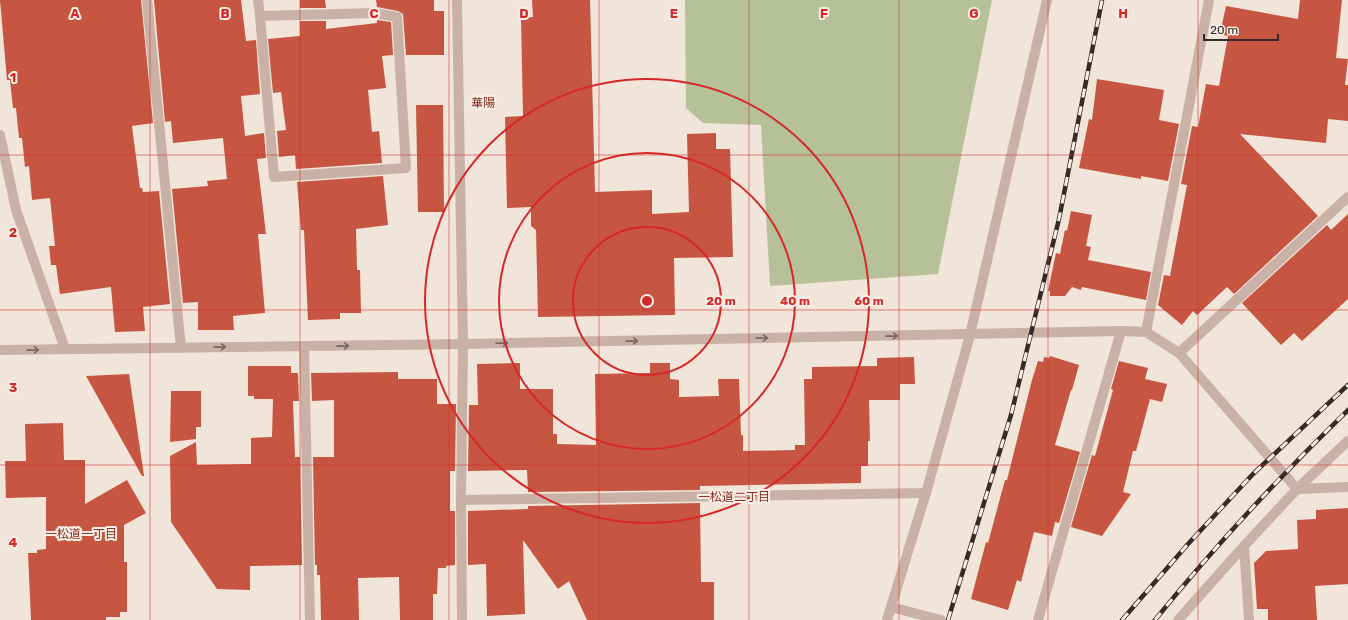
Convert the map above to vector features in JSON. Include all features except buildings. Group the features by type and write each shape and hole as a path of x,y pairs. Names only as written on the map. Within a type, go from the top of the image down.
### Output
{"street":[{"path":"147,0 181,348"},
{"path":"258,0 274,177 406,168 397,17 375,13 260,16"},
{"path":"457,0 463,344 461,500 462,620"},
{"path":"887,620 926,493 970,335 1047,0"},
{"path":"1146,332 1209,0"},
{"path":"0,135 16,210 65,349"},
{"path":"1179,353 1348,198"},
{"path":"1038,620 1121,331"},
{"path":"0,350 463,344 1121,331 1146,332 1179,353 1297,489"},
{"path":"304,346 310,620"},
{"path":"1178,620 1297,489 1348,441"},
{"path":"1297,489 1348,487"},
{"path":"461,500 926,493"},
{"path":"1244,546 1249,620"},
{"path":"891,607 941,620"}],"green space":[{"path":"685,0 992,0 938,274 770,286 761,125 703,123 686,108"}],"railway":[{"path":"948,620 1011,415 1059,219 1102,0"},
{"path":"1122,620 1188,544 1253,474 1348,385"},
{"path":"1155,620 1248,512 1348,410"}],"district":[{"name":"華陽","path":"483,103"},
{"name":"一松道二丁目","path":"734,497"},
{"name":"一松道一丁目","path":"81,534"}]}
